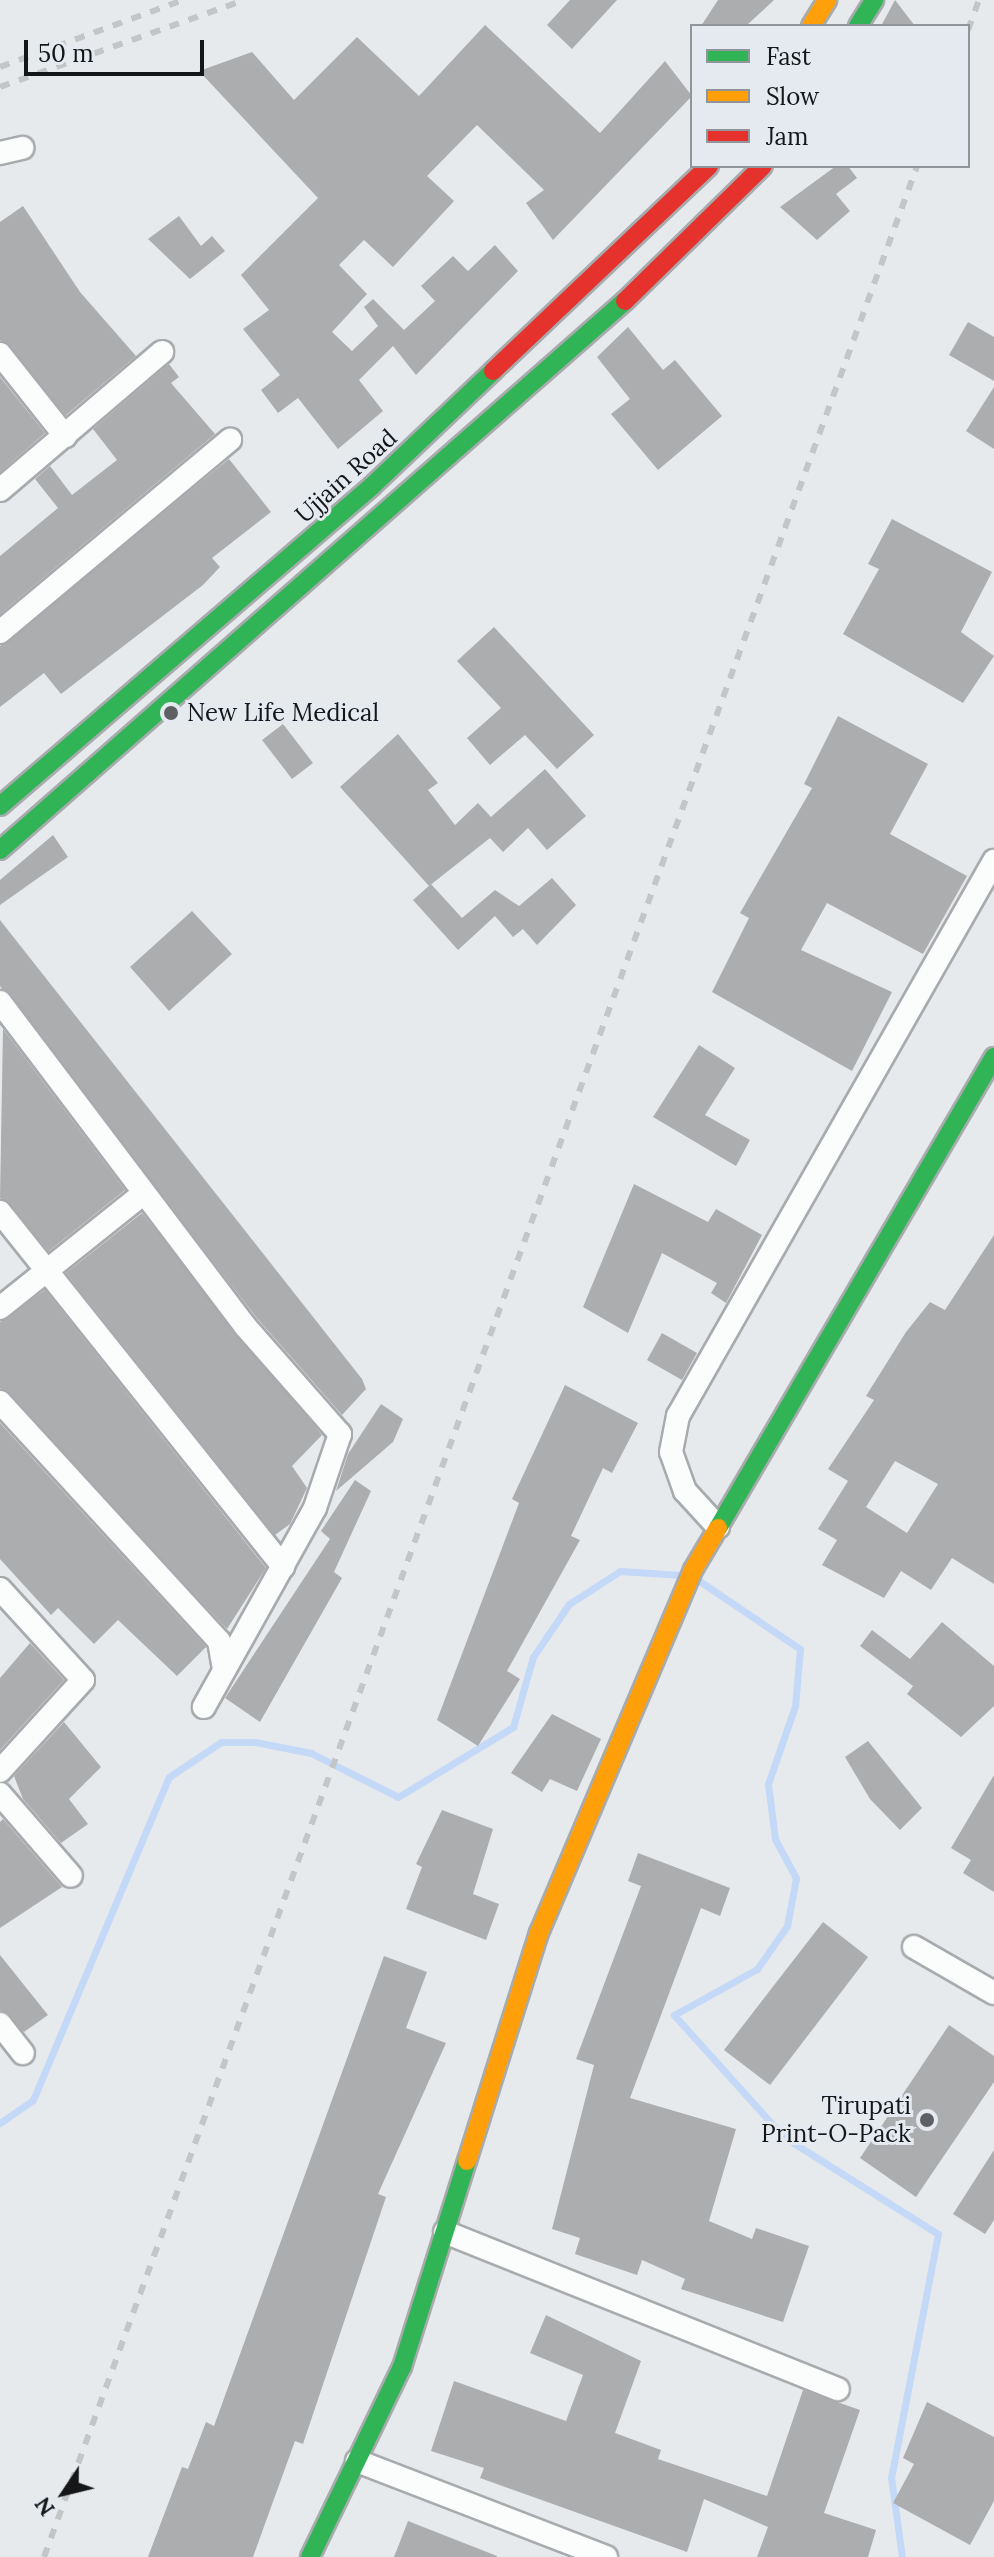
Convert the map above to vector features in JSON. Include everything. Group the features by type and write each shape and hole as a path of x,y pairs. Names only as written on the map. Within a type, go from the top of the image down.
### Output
{"main road":[{"path":"812,24 827,0"},
{"path":"859,24 874,0"},
{"name":"Ujjain Road","path":"0,806 189,638 309,542 525,345 707,168"},
{"path":"0,850 554,371 761,168"},
{"path":"189,638 213,665"},
{"path":"310,2557 402,2367 539,1933 693,1570 994,1057"}],"street":[{"path":"0,490 162,352"},
{"path":"0,354 65,436"},
{"path":"0,632 230,440"},
{"path":"718,1527 680,1478 671,1452 678,1416 994,861"},
{"path":"0,1002 144,1193 340,1434 315,1508 204,1707"},
{"path":"0,1308 144,1193"},
{"path":"0,1212 283,1567"},
{"path":"0,1402 219,1641 224,1669"},
{"path":"0,1589 83,1680 0,1771"},
{"path":"0,1794 71,1876"},
{"path":"914,1947 994,1993"},
{"path":"0,2024 23,2053"},
{"path":"445,2232 838,2389"},
{"path":"357,2461 606,2557"}],"building":[{"path":"570,0 617,0 572,49 547,25"},
{"path":"718,0 774,0 748,24 702,24"},
{"path":"895,0 913,24 882,24"},
{"path":"485,25 600,133 665,61 690,93 690,98 553,240 526,203 544,190 477,125 427,176 454,201 393,267 364,240 339,265 367,294 332,332 352,351 378,326 364,307 373,299 404,330 435,301 421,286 453,256 468,271 495,245 518,271 416,375 393,346 359,380 383,411 338,449 298,398 278,413 261,390 280,375 243,329 269,310 241,275 318,198 199,71 252,52 294,100 357,37 419,96"},
{"path":"833,168 850,168 857,178 836,194 850,211 817,240 780,207"},
{"path":"23,206 80,292 136,356 66,415 0,340 0,222"},
{"path":"179,216 201,246 212,236 225,251 190,279 148,239"},
{"path":"968,322 994,337 994,381 949,355"},
{"path":"628,327 663,370 675,360 722,416 658,470 611,414 630,399 597,357"},
{"path":"169,364 179,377 171,383 215,434 0,614 0,556 58,508 35,479 50,466 72,495 117,460 93,429"},
{"path":"0,377 45,433 0,472"},
{"path":"994,387 994,449 966,431"},
{"path":"229,459 271,512 212,558 220,567 203,585 61,694 44,673 0,707 0,646"},
{"path":"892,519 992,572 961,632 994,656 963,703 843,634 879,569 868,564"},
{"path":"494,627 594,735 557,769 525,735 490,765 467,738 501,708 457,661"},
{"path":"838,716 928,764 890,834 967,876 923,954 827,903 801,950 892,992 852,1071 712,992 749,918 740,913 812,788 804,784"},
{"path":"283,724 313,763 292,779 262,740"},
{"path":"398,734 438,783 428,790 455,825 478,803 491,817 545,769 586,816 547,850 528,828 503,852 490,838 429,886 340,787"},
{"path":"53,835 68,857 0,905 0,880"},
{"path":"552,878 576,905 537,945 523,929 513,937 495,916 458,950 413,900 431,884 462,918 495,890 519,906"},
{"path":"192,911 232,954 169,1011 130,967"},
{"path":"0,920 362,1379 366,1389 342,1415 256,1317 0,986"},
{"path":"3,1029 125,1190 49,1251 0,1198"},
{"path":"699,1045 735,1068 705,1115 750,1140 736,1166 653,1117"},
{"path":"634,1184 708,1222 716,1209 762,1235 726,1303 711,1293 717,1283 662,1253 628,1333 583,1307"},
{"path":"142,1213 322,1435 292,1466 307,1488 290,1524 275,1535 66,1273"},
{"path":"994,1235 994,1584 952,1558 931,1590 901,1571 884,1598 822,1565 837,1540 818,1529 848,1481 828,1469 874,1400 866,1396 906,1332 930,1302 945,1310","holes":["895,1461 938,1484 907,1533 866,1507"]},
{"path":"45,1290 266,1568 227,1629 0,1388 0,1322"},
{"path":"662,1333 697,1353 682,1380 647,1360"},
{"path":"565,1385 638,1423 612,1473 603,1468 571,1536 580,1540 507,1671 520,1679 478,1746 437,1720 519,1503 512,1499"},
{"path":"381,1404 403,1419 393,1442 336,1491 348,1454"},
{"path":"0,1423 206,1647 177,1676 118,1620 94,1644 58,1608 51,1615 0,1559"},
{"path":"355,1480 371,1491 334,1572 342,1578 260,1722 225,1698 330,1539 321,1531"},
{"path":"942,1622 994,1666 994,1706 961,1737 907,1694 913,1686 860,1646 872,1630 910,1659"},
{"path":"30,1643 64,1680 0,1750 0,1678"},
{"path":"552,1714 601,1739 577,1791 550,1779 542,1792 511,1773"},
{"path":"64,1722 101,1767 69,1799 88,1824 61,1843 23,1799 14,1776"},
{"path":"868,1741 922,1808 900,1830 870,1799 845,1757"},
{"path":"994,1775 994,1892 963,1873 971,1860 951,1848"},
{"path":"442,1810 493,1829 473,1894 499,1904 486,1940 406,1909 422,1867 416,1864"},
{"path":"3,1819 62,1887 0,1928 0,1822"},
{"path":"638,1853 730,1888 720,1916 701,1908 630,2098 736,2129 709,2221 752,2239 756,2228 809,2246 783,2322 681,2289 685,2279 642,2260 637,2275 575,2254 580,2238 552,2229 594,2065 576,2059 641,1886 628,1881"},
{"path":"823,1922 868,1957 770,2085 724,2050"},
{"path":"0,1955 48,2015 24,2032 0,2010"},
{"path":"384,1956 427,1972 406,2028 446,2043 378,2194 386,2197 303,2444 295,2441 253,2557 148,2557 182,2467 188,2469 206,2422 214,2426"},
{"name":"Tirupati Print-O-Pack","path":"949,2025 994,2056 994,2082 916,2197 860,2158"},
{"path":"994,2150 994,2220 985,2234 953,2214"},
{"path":"546,2315 641,2361 615,2433 661,2450 658,2459 767,2496 803,2390 860,2410 824,2513 876,2530 868,2557 757,2557 768,2527 704,2499 687,2552 480,2478 484,2468 431,2451 454,2381 566,2421 583,2375 530,2353"},
{"path":"927,2402 994,2437 994,2501 970,2545 893,2503 914,2464 903,2458"},
{"path":"408,2521 497,2556 497,2557 394,2557"}],"waterway":[{"path":"0,2123 33,2100 169,1777 221,1742 255,1742 311,1753 398,1797 513,1727 533,1657 569,1604 620,1571 682,1575"},
{"path":"698,1580 800,1649 795,1706 768,1784 775,1839 796,1878 787,1926 757,1969 674,2015 784,2137 938,2234 891,2477 902,2557"}],"railway":[{"path":"0,67 183,0"},
{"path":"0,87 244,0"},
{"path":"970,25 979,0"},
{"path":"44,2557 916,168"}],"traffic: fast":[{"path":"859,24 874,0"},
{"path":"0,850 625,301"},
{"path":"0,806 372,486 493,371"},
{"path":"718,1528 994,1057"},
{"path":"310,2557 402,2367 467,2161"}],"traffic: slow":[{"path":"812,24 827,0"},
{"path":"467,2161 539,1933 693,1570 718,1528"}],"traffic: jam":[{"path":"493,371 707,168"},
{"path":"625,301 761,168"}],"place":[{"name":"New Life Medical","path":"171,713"},
{"name":"Tirupati Print-O-Pack","path":"927,2120"}]}
